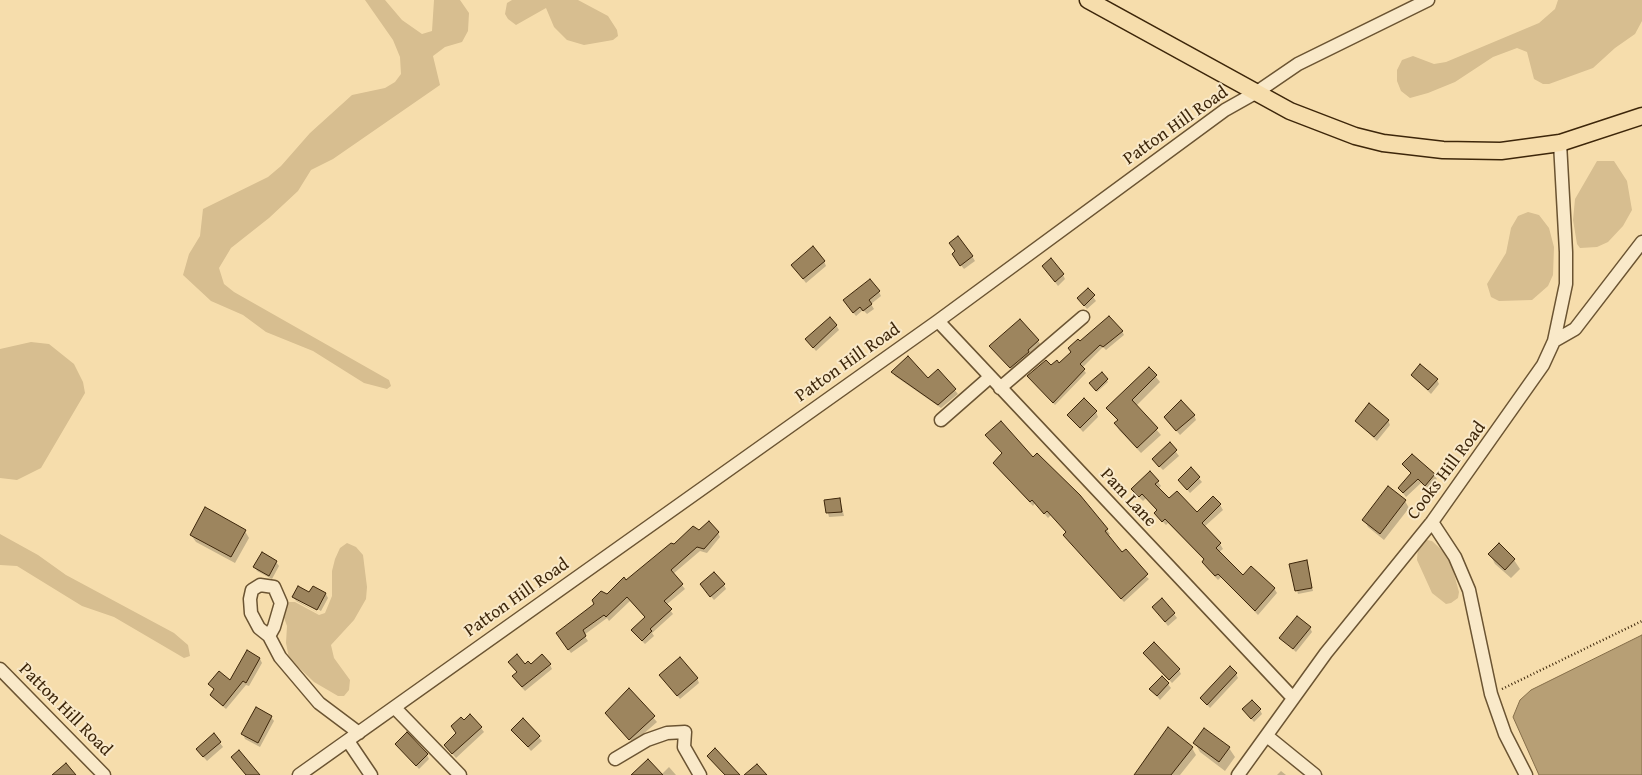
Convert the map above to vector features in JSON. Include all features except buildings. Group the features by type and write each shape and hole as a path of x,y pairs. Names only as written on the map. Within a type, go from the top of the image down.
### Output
{"main road":[{"path":"1088,0 1290,111 1355,136 1383,143 1417,148 1473,152 1501,151 1560,143 1642,116"}],"street":[{"name":"Patton Hill Road","path":"299,775 938,320 1224,110 1257,92 1298,64 1428,0"},
{"name":"Cooks Hill Road","path":"1238,775 1268,736 1293,698 1432,522 1530,386 1543,365 1554,341 1566,284 1560,143"},
{"path":"1554,341 1575,329 1642,242"},
{"path":"1000,388 1083,317"},
{"name":"Pam Lane","path":"938,320 1293,698"},
{"path":"941,420 990,377"},
{"path":"1432,522 1455,557 1469,590 1491,694 1505,734 1526,775"},
{"path":"269,636 280,657 319,703 359,733"},
{"name":"Patton Hill Road","path":"0,669 104,775"},
{"path":"395,708 460,775"},
{"path":"615,758 647,740 667,733 685,732 684,747 700,775"},
{"path":"1268,736 1315,775"},
{"path":"348,741 372,775"}],"path":[{"path":"1491,694 1642,621"}],"shaded area":[{"path":"365,0 385,0 402,20 422,34 432,31 434,0 460,0 469,13 468,31 462,42 445,47 433,56 440,85 333,159 311,170 298,191 269,218 231,248 219,268 224,284 234,292 389,380 391,386 387,389 364,383 313,351 266,332 243,315 211,301 183,275 189,254 200,236 203,209 268,177 281,166 310,133 352,95 385,88 395,82 401,74 400,57 393,40"},
{"path":"512,0 578,0 608,16 617,30 618,36 613,40 584,45 567,40 554,27 546,8 516,25 505,14 507,3"},
{"path":"1558,0 1642,0 1642,21 1635,34 1615,48 1593,68 1549,84 1543,84 1534,79 1527,52 1517,48 1493,57 1455,82 1428,93 1410,98 1401,91 1397,81 1397,70 1402,60 1413,56 1434,64 1446,62 1539,23 1555,9"},
{"path":"1597,161 1614,161 1627,181 1632,210 1623,226 1608,242 1597,247 1580,248 1577,244 1573,220 1575,199"},
{"path":"1528,212 1539,215 1549,228 1554,247 1553,275 1548,286 1532,300 1499,301 1491,297 1487,284 1506,253 1511,228 1518,216"},
{"path":"31,342 49,344 74,364 83,382 85,393 41,468 17,480 0,478 0,349"},
{"path":"0,534 38,555 66,575 174,633 188,645 190,656 184,658 114,617 82,606 17,566 0,565"},
{"path":"1427,540 1432,541 1447,555 1451,563 1459,592 1458,598 1451,603 1446,604 1432,593 1417,560 1418,546"},
{"path":"347,543 356,547 363,555 367,587 366,599 354,620 331,645 334,658 350,680 349,690 344,696 338,696 314,682 289,658 286,643 287,626 282,612 283,607 289,602 295,602 319,615 325,613 332,596 332,571 335,559 340,548"},
{"path":"1642,635 1642,775 1539,775 1513,717 1520,700 1531,690"}]}
